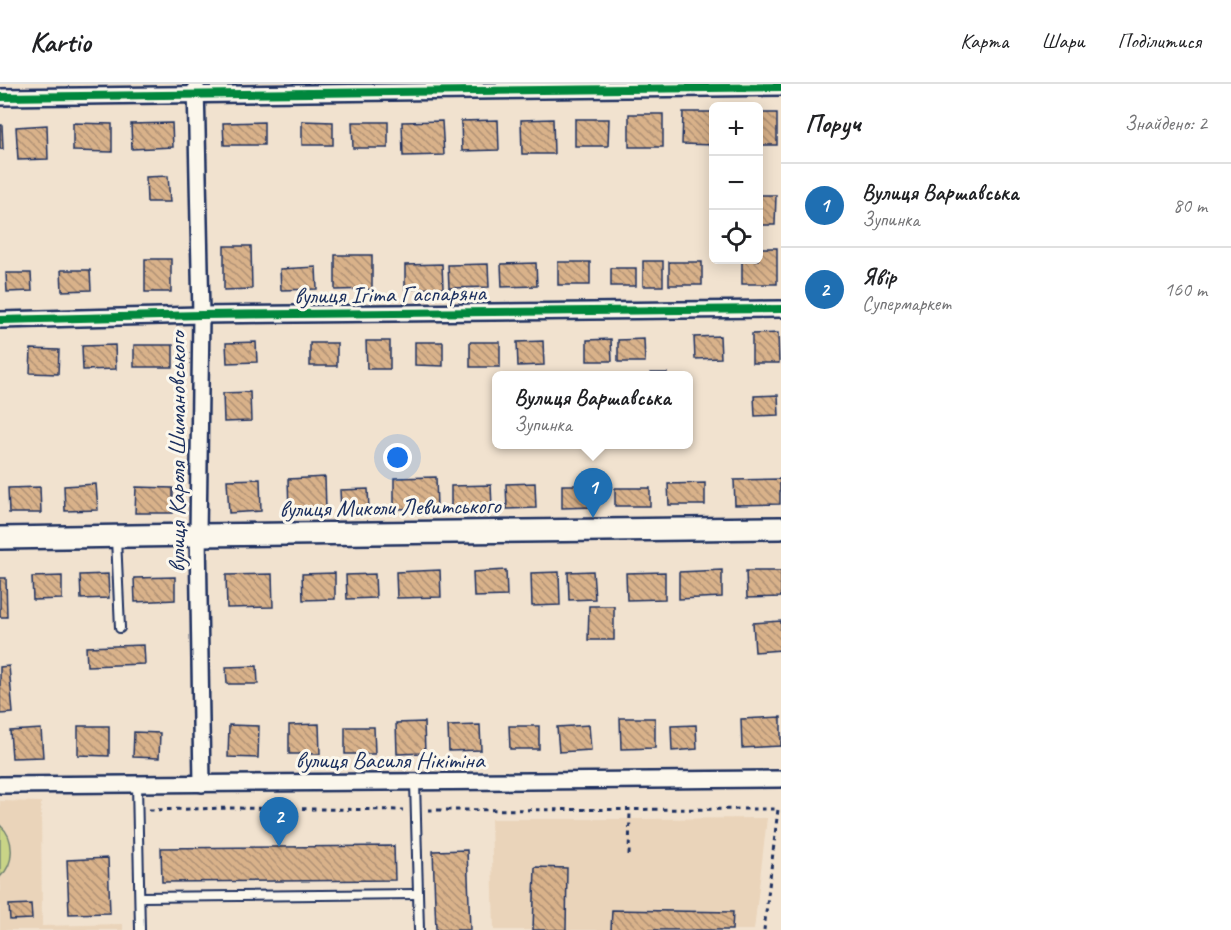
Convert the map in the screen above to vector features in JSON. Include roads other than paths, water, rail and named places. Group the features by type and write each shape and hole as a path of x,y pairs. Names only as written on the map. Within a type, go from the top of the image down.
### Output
{"main road":[{"name":"вулиця Миколи Левитського","path":"0,538 781,528"}],"street":[{"path":"0,97 197,89 781,87"},
{"name":"вулиця Кароля Шимановського","path":"197,89 201,315 198,535 202,784"},
{"name":"вулиця Ігіта Гаспаряна","path":"0,320 201,315 781,309"},
{"name":"вулиця Василя Нікітіна","path":"0,785 781,779"}],"lane":[{"path":"116,536 120,628"},
{"path":"415,782 419,930"},
{"path":"137,784 140,930"},
{"path":"140,897 417,894"}],"place":[{"name":"Вулиця Варшавська","path":"593,518"},
{"name":"Явір","path":"279,847"}]}
